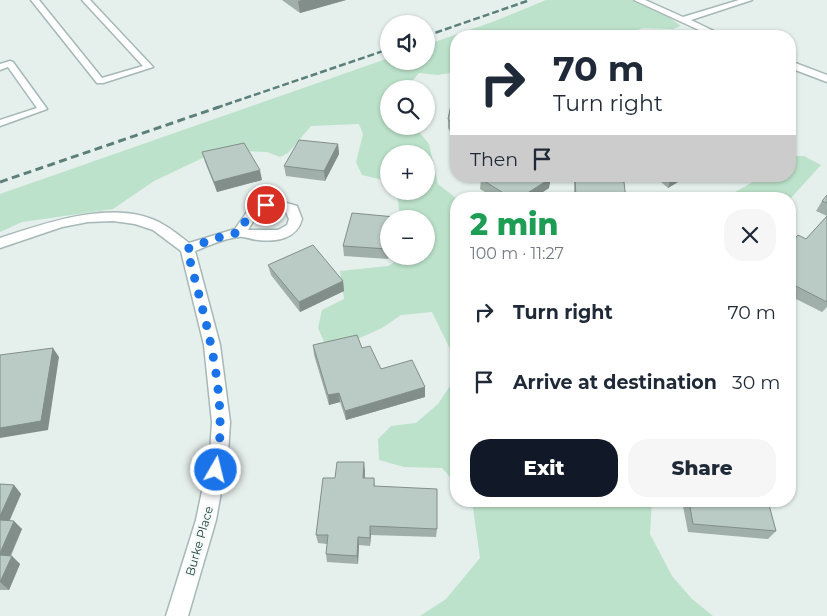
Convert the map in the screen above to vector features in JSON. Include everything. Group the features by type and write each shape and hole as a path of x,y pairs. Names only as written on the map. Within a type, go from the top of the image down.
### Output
{"street":[{"path":"638,0 705,30"},
{"path":"682,20 748,0"},
{"path":"796,66 827,78"},
{"path":"0,244 60,223 88,218 113,217 137,220 158,227 187,249 213,239 240,232"},
{"name":"Burke Place","path":"177,616 206,520 219,453 221,422 212,345 187,249"}],"lane":[{"path":"35,0 100,81 149,67 86,0"},
{"path":"0,66 10,64 42,109 0,123"}],"green space":[{"path":"546,0 631,0 670,18 681,26 673,29 643,28 637,30 469,30"},
{"path":"450,37 450,73 438,75 419,73 413,80 380,80 380,135 422,135 429,145 380,145 380,179 362,175 356,162 363,134 359,124 311,126 288,153 280,157 267,152 241,151 209,155 154,181 113,209 22,222 0,232 0,194 380,61 380,70 435,70 435,42"},
{"path":"796,156 804,156 821,165 796,192 735,192 753,182 796,182"},
{"path":"435,171 438,184 450,193 450,349 432,312 401,315 382,328 355,340 325,344 318,328 322,310 344,299 340,271 390,265 435,265 435,210 399,210 398,200 435,200"},
{"path":"450,386 450,477 442,468 404,467 379,460 378,439 391,426 416,423 438,404"},
{"path":"473,507 652,507 650,534 672,576 692,599 713,616 420,616 446,599 480,558"}],"building":[{"path":"299,140 338,144 324,171 284,166"},
{"path":"244,143 260,170 214,182 202,152"},
{"path":"486,182 545,182 529,192 502,192"},
{"path":"575,182 624,182 625,192 576,192"},
{"path":"827,195 827,203 822,201"},
{"path":"352,213 380,216 380,248 343,246"},
{"path":"827,216 827,302 796,286 796,237 798,235 806,239"},
{"path":"313,245 343,281 299,302 268,265"},
{"path":"357,335 362,348 370,346 381,369 412,360 425,387 345,411 339,393 328,395 313,345"},
{"path":"53,348 41,421 0,428 0,355"},
{"path":"337,462 364,462 363,478 374,478 374,486 437,489 437,529 370,526 370,538 358,537 357,556 326,554 328,535 316,535 323,478 335,478"},
{"path":"0,484 14,485 0,516"},
{"path":"690,507 770,507 776,531 693,524"},
{"path":"0,520 14,521 0,553"},
{"path":"0,555 12,556 0,582"}],"railway":[{"path":"435,33 530,0"},
{"path":"216,108 380,52"},
{"path":"0,182 219,107"}],"route":[{"path":"216,470 221,422 212,345 187,249 213,239 240,232 249,215 266,205"}]}
